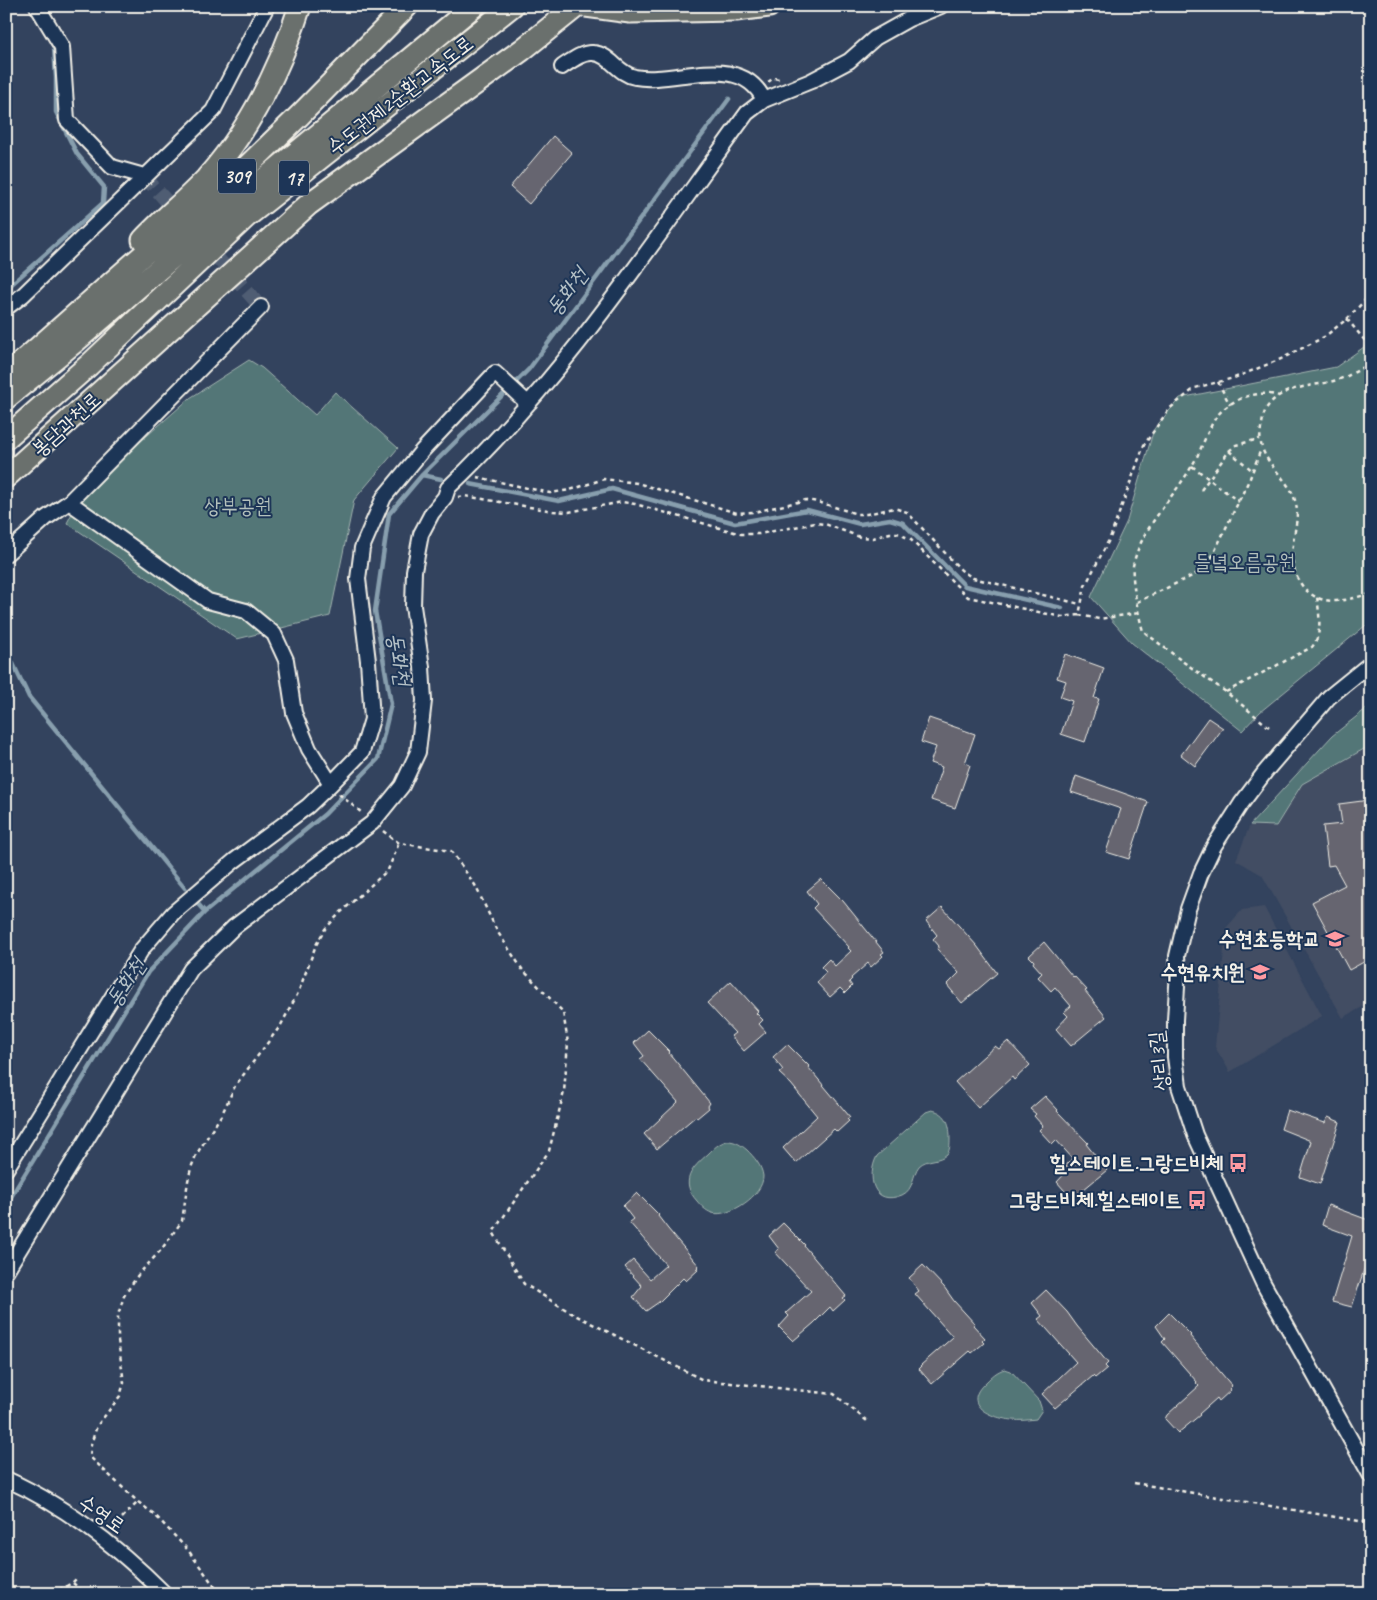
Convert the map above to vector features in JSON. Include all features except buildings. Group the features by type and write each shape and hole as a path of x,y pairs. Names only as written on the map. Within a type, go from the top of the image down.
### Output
{"highway":[{"path":"56,334 160,222 206,179 241,134 282,58 300,6"},
{"name":"309","path":"6,376 56,334 143,255 229,184 407,6"},
{"name":"수도권제2순환고속도로","path":"6,398 77,340 233,205 474,6"},
{"name":"수도권제2순환고속도로","path":"6,438 89,365 246,217 512,6"},
{"path":"522,50 577,6"},
{"path":"586,6 630,12 736,10 769,6"},
{"path":"522,50 598,6"},
{"name":"봉담과천로","path":"6,477 309,204 522,50"}],"street":[{"path":"37,6 62,47 67,120 112,167 144,176"},
{"path":"6,308 23,295 213,111 267,6"},
{"path":"6,1271 191,968 234,927 369,820 402,786 418,752 424,701 422,667 414,606 414,571 421,534 432,513 445,497 448,488 498,438 526,400 597,319 748,113 764,100 811,81 849,61 876,38 909,19 941,6"},
{"path":"562,66 591,52 601,54 623,73 633,77 651,79 708,73 740,76 758,87 764,100"},
{"path":"6,554 46,518 69,502 261,306"},
{"path":"6,1169 126,974 148,942 172,913 203,886 333,788 362,752 372,719 368,660 358,579 362,548 384,497 422,451 495,373 526,400"},
{"path":"69,502 88,518 208,601 246,611 274,634 286,660 294,713 308,749 333,788"},
{"name":"상리3길","path":"1371,663 1329,697 1265,772 1241,804 1214,846 1200,873 1177,956 1178,970 1174,1020 1175,1057 1179,1086 1195,1135 1262,1283 1371,1476"},
{"name":"수영로","path":"6,1479 36,1493 116,1548 165,1594"}],"path":[{"path":"1080,615 1085,586 1110,538 1144,444 1169,409 1195,388 1234,378 1281,359 1324,337 1347,319 1371,294"},
{"path":"1347,319 1371,348"},
{"path":"1371,363 1338,380 1287,391 1266,409 1260,429 1261,448 1293,493 1296,504 1297,515 1292,547 1295,576 1300,586 1309,593 1326,600 1341,600 1371,594"},
{"path":"1218,382 1230,405"},
{"path":"1269,726 1146,634 1141,626 1133,569 1141,542 1192,466 1217,416 1230,405 1245,397 1261,392 1279,396"},
{"path":"1201,490 1208,478 1236,445 1260,439"},
{"path":"1137,602 1202,570 1209,564 1253,471 1261,448"},
{"path":"1230,451 1253,471"},
{"path":"1192,466 1239,502"},
{"path":"463,474 550,493 570,490 604,479 637,483 737,514 806,500 857,514 867,514 894,508 906,512 961,570 973,578 1081,604"},
{"path":"445,497 465,496 552,511 569,512 622,502 741,534 759,534 815,523 825,524 860,537 873,538 890,533 898,533 910,539 968,597 1062,617 1080,615 1100,620 1139,613"},
{"path":"1226,692 1312,647 1316,642 1318,633 1317,597"},
{"path":"333,788 369,820 399,843 451,851 475,885 498,931 522,969 563,1012 568,1042 564,1092 549,1151 493,1232 524,1284 573,1314 703,1380 834,1394 867,1421"},
{"path":"220,1594 188,1550 154,1514 138,1502 90,1457 91,1444 97,1426 120,1396 124,1383 118,1340 118,1315 124,1296 138,1275 176,1232 182,1222 190,1168 196,1155 222,1114 235,1086 281,1025 298,993 316,945 325,929 388,870 399,843"},
{"path":"1134,1483 1371,1522"},
{"path":"122,1518 138,1502"},
{"path":"52,1594 78,1577"},
{"path":"72,1582 85,1594"}],"shaded area":[{"name":"수현초등학교","path":"1371,745 1371,1002 1343,1018 1262,875 1236,860 1250,825 1276,826 1302,784"},
{"name":"수현유치원","path":"1264,907 1322,1016 1230,1072 1215,1047 1226,928 1242,910"}],"green space":[{"name":"들녘오름공원","path":"1371,342 1371,621 1260,712 1242,731 1132,643 1091,597 1127,521 1154,429 1180,398 1336,367"},
{"name":"상부공원","path":"249,360 262,368 315,415 335,392 398,448 354,500 330,616 237,639 67,523 83,492 190,398"},
{"path":"1371,705 1371,745 1302,784 1276,826 1250,825 1332,736"},
{"path":"932,1110 942,1114 949,1125 950,1143 947,1154 919,1166 906,1193 892,1198 884,1197 874,1188 872,1181 872,1173 877,1156 926,1112"},
{"path":"727,1141 740,1145 755,1159 762,1172 762,1183 752,1197 744,1204 727,1212 712,1213 697,1201 692,1194 688,1181 697,1164 717,1146"},
{"path":"1005,1369 1011,1371 1039,1401 1042,1410 1036,1419 1004,1419 987,1413 977,1404 976,1397 979,1390 993,1376"}],"waterway":[{"path":"6,289 103,203 104,187 77,154 56,112 56,78 54,47 52,44"},
{"name":"동화천","path":"6,1205 148,972 205,912 325,814 378,759 391,704 375,611 389,514 422,475 529,369 729,99"},
{"path":"422,475 441,479"},
{"path":"470,484 559,501 612,489 735,523 807,510 860,524 890,519 903,523 965,586 1062,608"},
{"path":"6,649 29,697 185,888"},
{"path":"198,904 205,912"}],"tunnel":[{"path":"144,176 179,215"},
{"path":"205,244 261,307"}],"place":[{"name":"수현초등학교","path":"1335,939"},
{"name":"수현유치원","path":"1260,972"},
{"name":"힐스테이트.그랑드비체","path":"1238,1163"},
{"name":"그랑드비체.힐스테이트","path":"1197,1200"}]}
